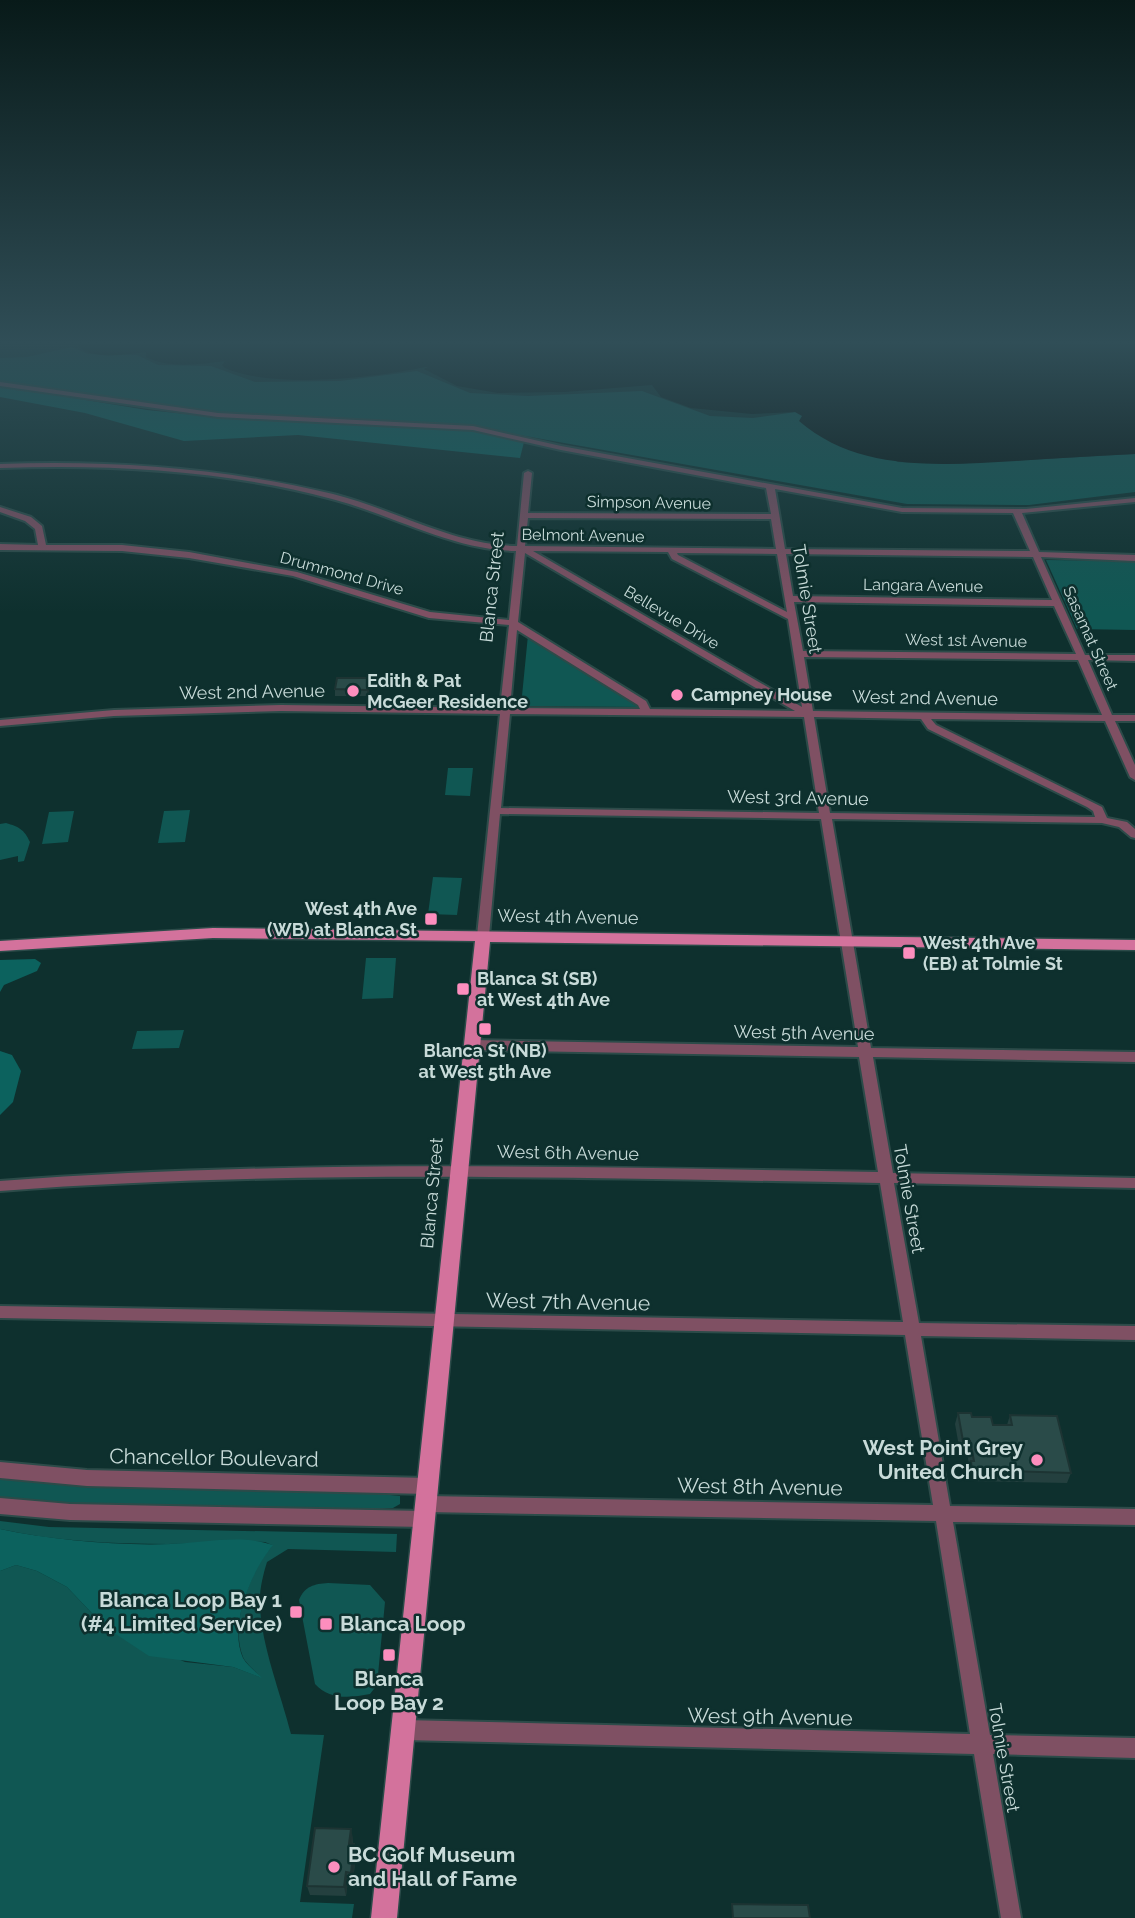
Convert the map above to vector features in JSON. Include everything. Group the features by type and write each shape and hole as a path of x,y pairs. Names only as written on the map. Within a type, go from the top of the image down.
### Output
{"main road":[{"name":"West 4th Avenue","path":"0,946 213,933 1135,945"},
{"name":"Blanca Street","path":"384,1918 482,936"}],"street":[{"path":"496,433 561,448 902,510 1017,512 1135,500"},
{"name":"Belmont Avenue","path":"0,466 137,466 264,481 367,506 466,543 520,548 1135,558"},
{"name":"Blanca Street","path":"482,936 528,473"},
{"name":"Tolmie Street","path":"770,486 806,713 1011,1918"},
{"path":"0,509 20,515 39,527 42,546"},
{"name":"Sasamat Street","path":"1017,512 1135,777"},
{"name":"Simpson Avenue","path":"524,515 774,517"},
{"name":"Drummond Drive","path":"0,547 132,549 231,561 348,588 429,615 513,623 642,703 646,712"},
{"name":"Bellevue Drive","path":"520,548 540,556 806,713"},
{"path":"671,550 675,557 790,617"},
{"name":"Langara Avenue","path":"788,599 1058,603"},
{"name":"West 1st Avenue","path":"797,654 1135,658"},
{"name":"West 2nd Avenue","path":"0,723 114,713 250,708 1135,718"},
{"path":"924,716 932,727 1091,805 1098,809 1102,820 1124,824 1135,835"},
{"name":"West 3rd Avenue","path":"495,811 1102,820"},
{"name":"West 5th Avenue","path":"473,1045 1135,1056"},
{"name":"West 6th Avenue","path":"0,1186 219,1172 459,1171 1135,1183"},
{"name":"West 7th Avenue","path":"0,1312 1135,1333"},
{"name":"Chancellor Boulevard","path":"0,1470 426,1503"},
{"path":"0,1506 70,1512 426,1503"},
{"name":"West 8th Avenue","path":"426,1503 1135,1517"},
{"name":"West 9th Avenue","path":"404,1730 1135,1748"}],"shaded area":[{"path":"154,433 479,433 524,442 520,458 298,435 184,441"},
{"path":"505,433 838,433 898,462 950,464 1135,454 1135,492 1029,505 907,504"},
{"path":"815,433 1135,433 1135,454 931,464 875,458 848,450"},
{"path":"1046,560 1135,561 1135,630 1077,629"},
{"path":"528,635 639,707 521,706"},
{"path":"448,768 473,768 470,796 445,795"},
{"path":"190,810 185,842 158,843 164,811"},
{"path":"74,811 68,842 42,844 49,812"},
{"path":"6,823 21,829 30,842 24,861 18,862 18,856 0,860 0,824"},
{"path":"433,877 462,878 457,915 428,914"},
{"path":"366,958 396,958 393,998 362,999"},
{"path":"35,959 41,963 37,971 4,985 0,992 0,960"},
{"path":"184,1030 179,1048 132,1049 137,1031"},
{"path":"0,1051 12,1055 21,1071 13,1102 0,1115"},
{"path":"0,1478 75,1484 342,1490 400,1496 400,1504 393,1508 362,1510 61,1503 0,1497"},
{"path":"0,1521 49,1527 397,1534 396,1552 288,1549 267,1562 261,1589 264,1636 291,1734 324,1735 300,1902 354,1904 352,1918 0,1918 0,1571 16,1565 37,1571 67,1587 105,1627 185,1662 233,1667 260,1677 243,1657 239,1643 240,1613 250,1583 272,1545 265,1542 168,1544 83,1541 0,1529"},
{"path":"0,1529 107,1543 171,1544 248,1540 273,1545 250,1583 238,1630 243,1658 262,1678 233,1667 149,1656 105,1627 67,1587 37,1571 16,1565 0,1571"},
{"path":"328,1583 370,1585 385,1602 377,1685 370,1694 348,1697 333,1695 315,1684 299,1600 310,1587"}],"building":[{"path":"337,678 370,678 367,690 335,689"},
{"path":"958,1413 971,1413 972,1417 991,1417 993,1425 1012,1425 1010,1415 1057,1416 1071,1473 972,1470 971,1461 974,1461 970,1441 963,1441"},
{"name":"BC Golf Museum and Hall of Fame","path":"315,1828 351,1829 349,1844 354,1844 351,1873 346,1872 344,1887 307,1886"},
{"path":"732,1904 808,1905 810,1918 733,1918"}],"place":[{"name":"Edith & Pat McGeer Residence","path":"353,691"},
{"name":"Campney House","path":"677,695"},
{"name":"West 4th Ave (WB) at Blanca St","path":"431,919"},
{"name":"West 4th Ave (EB) at Tolmie St","path":"909,953"},
{"name":"Blanca St (SB) at West 4th Ave","path":"463,989"},
{"name":"Blanca St (NB) at West 5th Ave","path":"485,1029"},
{"name":"West Point Grey United Church","path":"1037,1460"},
{"name":"Blanca Loop Bay 1 (#4 Limited Service)","path":"296,1612"},
{"name":"Blanca Loop","path":"326,1624"},
{"name":"Blanca Loop Bay 2","path":"389,1655"},
{"name":"BC Golf Museum and Hall of Fame","path":"334,1867"}]}
